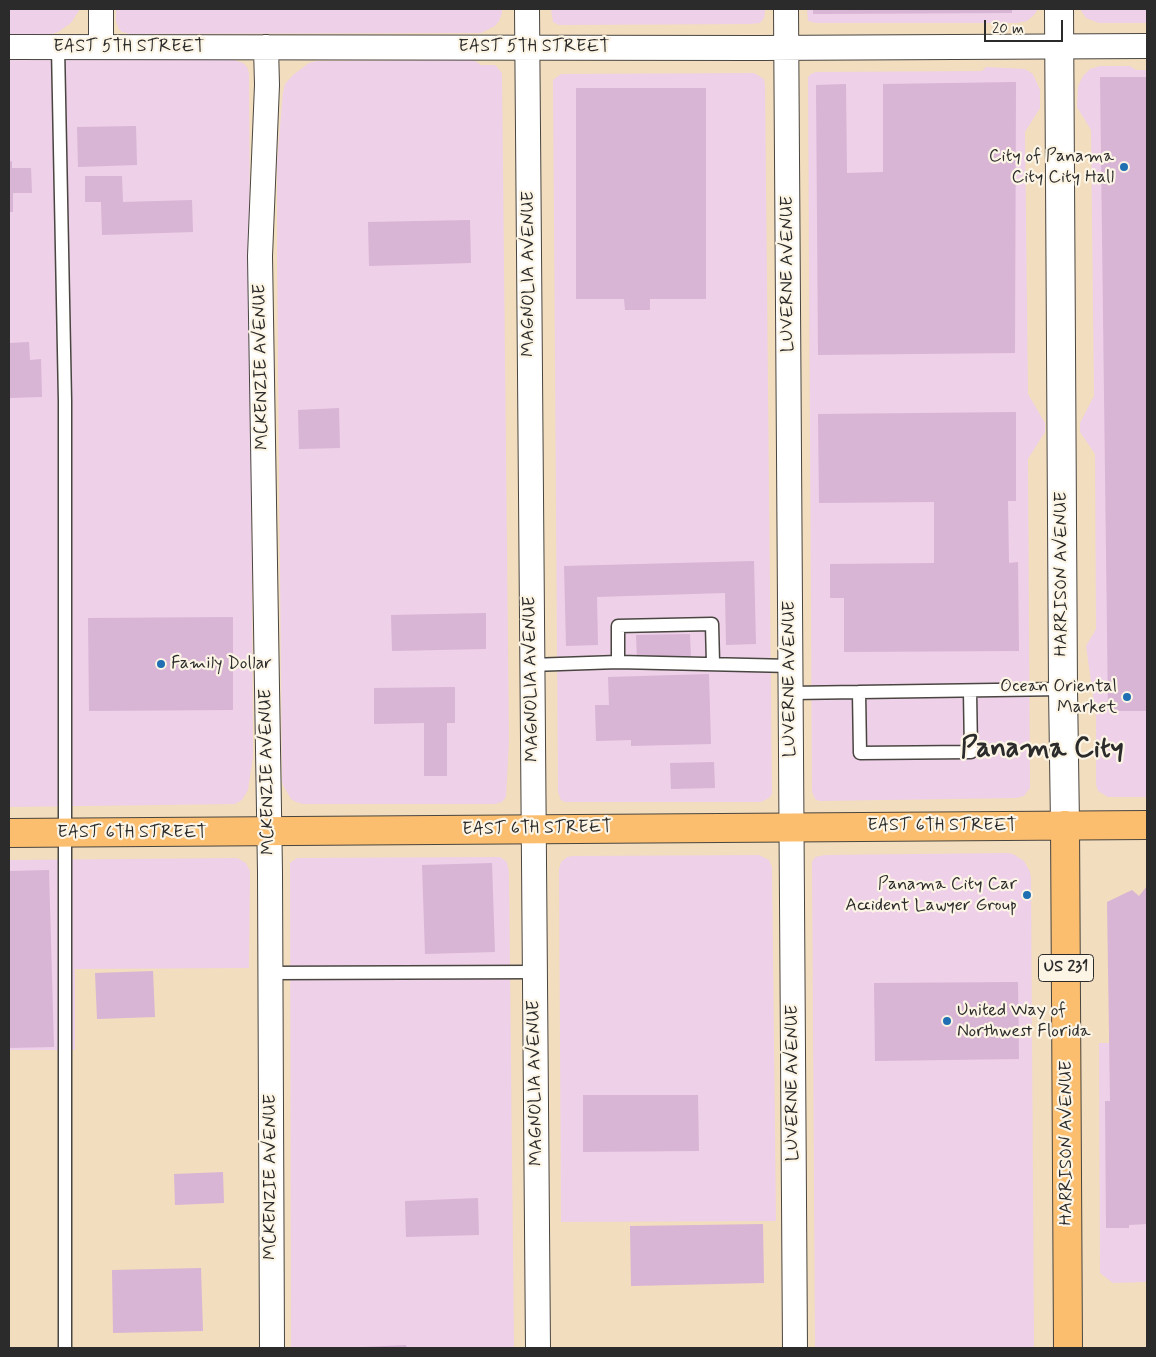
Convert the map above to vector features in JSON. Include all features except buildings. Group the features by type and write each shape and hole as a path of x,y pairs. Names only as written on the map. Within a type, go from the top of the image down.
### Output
{"main road":[{"name":"HARRISON AVENUE","path":"1065,825 1068,1348"},
{"name":"EAST 6TH STREET","path":"9,833 1147,825"}],"street":[{"path":"101,9 101,46"},
{"name":"MAGNOLIA AVENUE","path":"526,9 538,1348"},
{"name":"LUVERNE AVENUE","path":"786,9 795,1348"},
{"name":"HARRISON AVENUE","path":"1058,9 1065,825"},
{"name":"EAST 5TH STREET","path":"9,47 527,46 786,48 1147,46"},
{"name":"MCKENZIE AVENUE","path":"266,47 267,84 260,256 270,973 272,1348"}],"lane":[{"path":"58,47 65,401 65,1348"},
{"path":"618,662 618,626 712,624 713,663"},
{"path":"532,665 618,662 790,666"},
{"path":"791,693 1063,689"},
{"path":"859,692 860,753 971,752 970,691"},
{"path":"270,973 535,972"}],"shaded area":[{"path":"9,9 80,9 71,23 58,32 52,34 9,35"},
{"path":"116,9 502,9 502,13 495,26 481,33 130,34 119,29 116,21"},
{"path":"551,9 765,9 765,11 764,18 760,23 750,24 559,25 553,22"},
{"path":"807,9 1038,9 1027,21 1016,23 816,23 808,21"},
{"path":"1080,9 1147,9 1147,23 1099,23 1086,18"},
{"path":"9,60 234,60 243,63 249,73 253,756 248,790 242,800 235,804 9,807"},
{"path":"317,61 475,61 481,65 495,65 502,73 509,740 506,797 502,802 495,804 303,804 291,799 282,782 277,161 283,93 285,84 293,75 309,63"},
{"path":"1100,66 1130,66 1136,70 1147,70 1147,797 1108,797 1098,791 1096,784 1096,717 1086,646 1096,629 1095,454 1080,432 1080,423 1094,396 1091,130 1077,107 1078,86 1083,76 1090,69"},
{"path":"986,67 1025,69 1033,74 1040,90 1040,108 1025,132 1028,394 1045,423 1045,432 1028,459 1030,788 1024,796 1017,798 819,801 815,799 812,792 808,77 816,72 982,71"},
{"path":"754,73 764,79 765,85 772,794 761,802 565,802 561,800 558,792 553,80 561,74"},
{"path":"1013,854 1024,861 1031,878 1034,1348 815,1348 812,862 815,857 825,855"},
{"path":"759,855 769,860 772,867 776,1221 561,1222 559,869 561,862 567,857 573,856"},
{"path":"500,857 507,862 509,872 514,1348 291,1348 290,863 297,858"},
{"path":"237,858 246,863 250,871 249,968 75,969 75,1050 9,1050 9,860"},
{"path":"1099,1043 1147,1043 1147,1282 1113,1283 1100,1273"}],"place":[{"name":"City of Panama City City Hall","path":"1124,167"},
{"name":"Family Dollar","path":"161,664"},
{"name":"Ocean Oriental Market","path":"1127,697"},
{"name":"Panama City Car Accident Lawyer Group","path":"1027,895"},
{"name":"United Way of Northwest Florida","path":"947,1021"}],"district":[{"name":"Panama City","path":"1042,750"}]}
